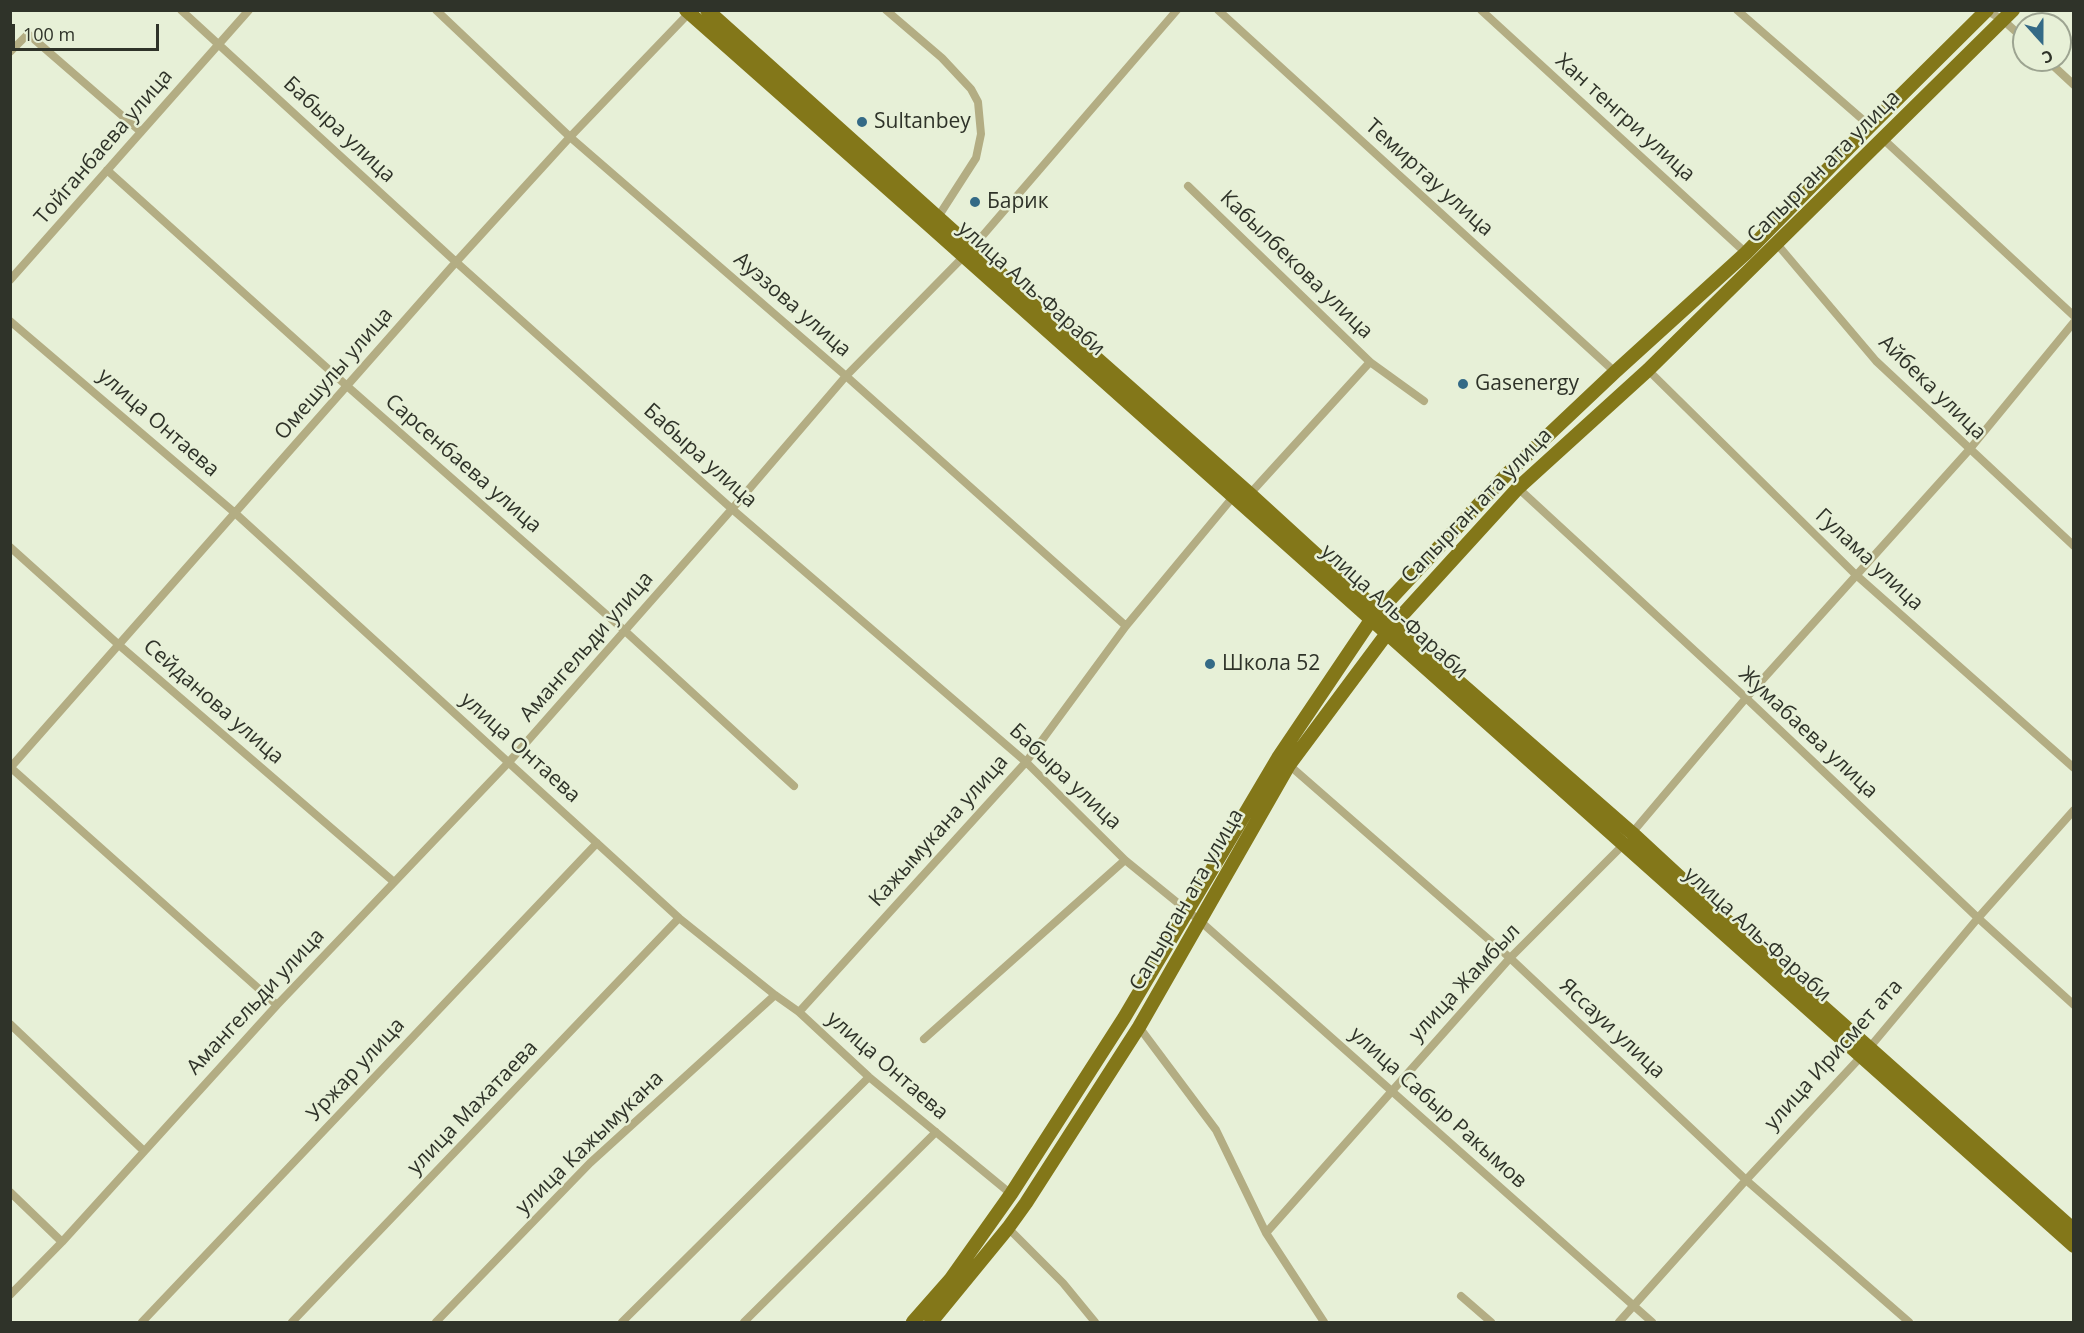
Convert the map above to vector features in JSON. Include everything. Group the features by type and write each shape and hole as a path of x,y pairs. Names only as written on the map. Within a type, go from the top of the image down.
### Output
{"main road":[{"name":"улица Аль-Фараби","path":"707,10 938,217 968,253"},
{"name":"улица Аль-Фараби","path":"689,11 968,253 1866,1051 2073,1230"},
{"name":"Сапырган ата улица","path":"913,1323 950,1280 1011,1194 1124,1018 1278,758 1375,616 1507,474 1746,253 1987,11"},
{"name":"Сапырган ата улица","path":"931,1323 1008,1228 1138,1027 1289,765 1390,629 1518,488 1648,369 2008,15"},
{"name":"улица Аль-Фараби","path":"1866,1051 2073,1246"}],"street":[{"name":"Бабыра улица","path":"181,10 456,262 732,509 1026,762 1125,860 1200,921"},
{"name":"Тойганбаева улица","path":"10,280 249,10"},
{"name":"Ауэзова улица","path":"436,10 570,137 846,376 1126,626"},
{"path":"886,10 942,58 971,88 978,102 981,134 976,158 938,217"},
{"name":"Амангельди улица","path":"10,1295 62,1242 277,1005 509,762 846,376 968,253 1177,10"},
{"name":"Темиртау улица","path":"1218,10 1615,372"},
{"name":"Хан тенгри улица","path":"1481,10 1746,253"},
{"path":"1737,10 1870,126"},
{"name":"Омешулы улица","path":"11,767 456,262 689,11"},
{"path":"1987,11 2008,15"},
{"path":"10,52 28,34 141,132"},
{"path":"2059,72 2073,85"},
{"path":"1882,138 2073,316"},
{"name":"Сарсенбаева улица","path":"107,170 625,631 794,786"},
{"name":"Кабылбекова улица","path":"1188,186 1370,362 1241,498"},
{"name":"Айбека улица","path":"1777,243 1876,361 2073,546"},
{"name":"улица Онтаева","path":"10,321 235,513 679,918 799,1012 869,1077 1011,1194"},
{"name":"улица Жамбыл","path":"1266,1233 1510,958 1628,838 1746,698 1855,574 1969,450 2073,322"},
{"path":"1370,362 1424,401"},
{"name":"Гулама улица","path":"1648,369 1855,574 2073,768"},
{"name":"Жумабаева улица","path":"1518,488 2073,1005"},
{"name":"Кажымукана улица","path":"799,1012 1026,762 1126,626 1241,498"},
{"name":"Сейданова улица","path":"10,547 119,645 394,882"},
{"name":"Яссауи улица","path":"1289,765 1510,958 1746,1180 1909,1323"},
{"path":"11,767 277,1005"},
{"name":"улица Ирисмет ата","path":"1619,1323 1746,1180 1866,1051 2073,810"},
{"name":"Уржар улица","path":"142,1323 597,843"},
{"path":"924,1039 1125,860"},
{"name":"улица Махатаева","path":"292,1323 679,918"},
{"name":"улица Сабыр Ракымов","path":"1200,921 1652,1323"},
{"name":"улица Кажымукана","path":"436,1323 590,1163 775,995"},
{"path":"10,1023 144,1151"},
{"path":"1138,1027 1216,1130 1266,1233 1323,1322"},
{"path":"622,1323 869,1077"},
{"path":"744,1323 936,1132"},
{"path":"10,1192 62,1242"},
{"path":"1008,1228 1062,1283 1095,1323"},
{"path":"1461,1296 1491,1323"}],"place":[{"name":"Sultanbey","path":"862,122"},
{"name":"Барик","path":"975,202"},
{"name":"Gasenergy","path":"1463,384"},
{"name":"Школа 52","path":"1210,664"}]}
